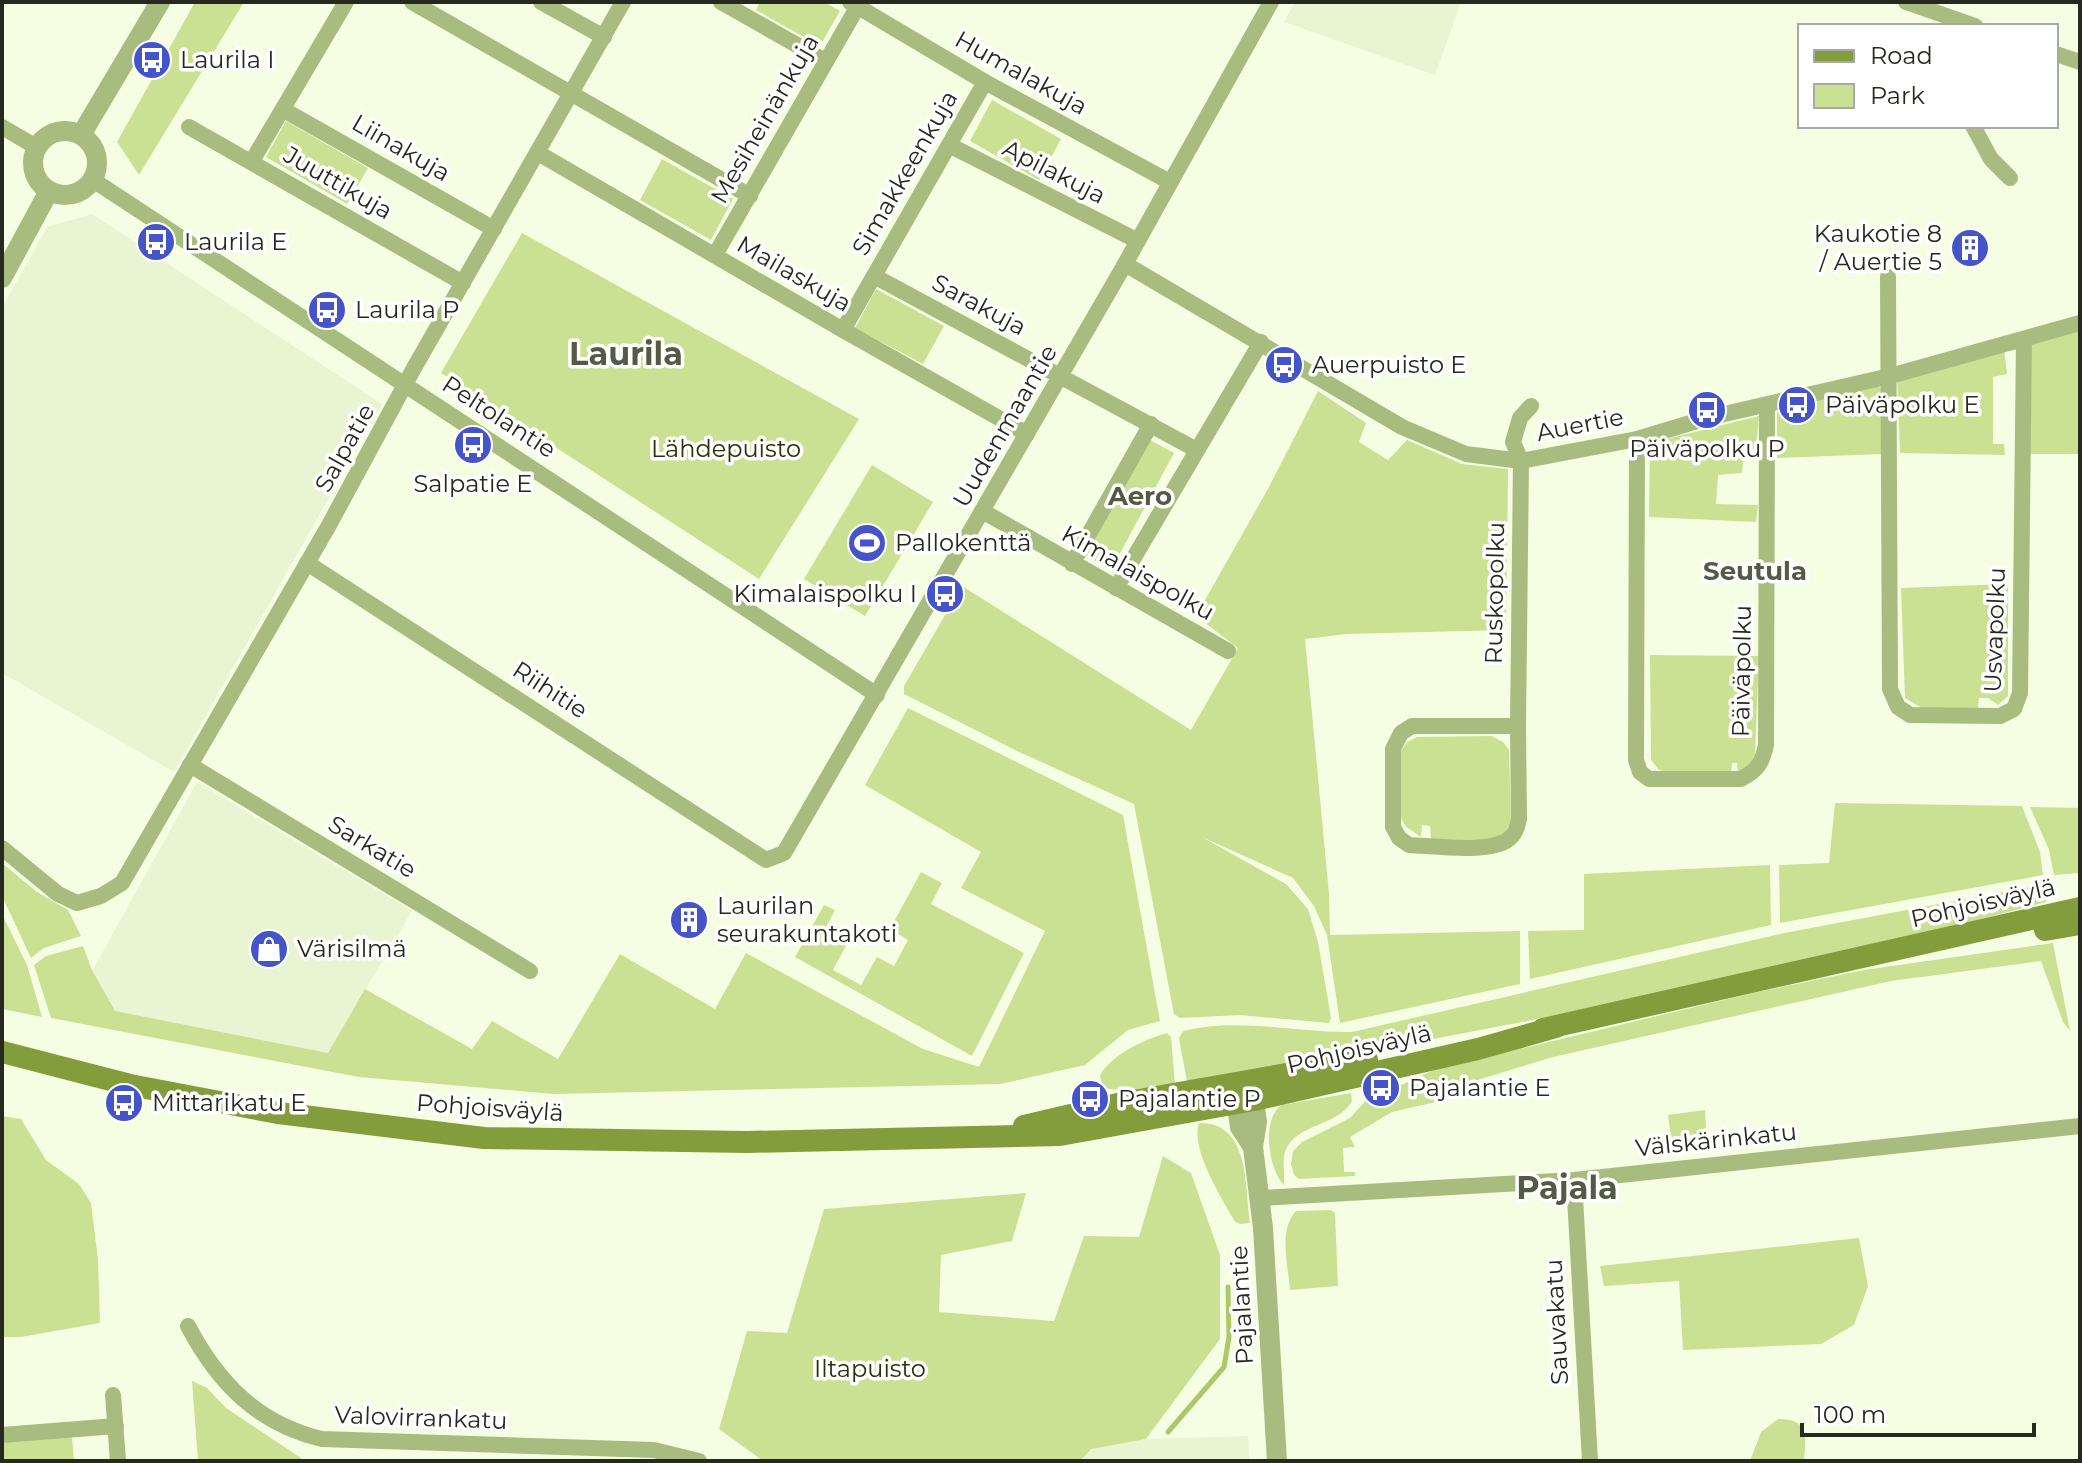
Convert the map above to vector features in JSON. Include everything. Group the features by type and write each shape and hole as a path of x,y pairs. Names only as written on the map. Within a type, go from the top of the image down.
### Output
{"main road":[{"name":"Pohjoisväylä","path":"2,1052 130,1085 278,1113 484,1138 747,1142 1060,1135 1244,1091 1478,1049 1556,1027 2080,908"},
{"name":"Pohjoisväylä","path":"1850,960 1956,947 2080,924"}],"street":[{"path":"81,135 160,2"},
{"path":"252,161 346,2"},
{"path":"412,2 750,196"},
{"path":"541,2 604,37"},
{"name":"Salpatie","path":"2,848 58,894 77,903 90,900 122,883 307,563 623,2"},
{"path":"721,2 825,61"},
{"name":"Uudenmaantie","path":"766,860 784,853 877,695 1125,264 1271,2"},
{"path":"1906,2 1964,24"},
{"name":"Mesiheinänkuja","path":"715,255 854,4"},
{"name":"Humalakuja","path":"854,4 985,82 1170,182"},
{"path":"2058,55 2080,62"},
{"name":"Simakkeenkuja","path":"843,330 985,82"},
{"name":"Liinakuja","path":"284,110 494,229"},
{"path":"2,127 38,148"},
{"name":"Juuttikuja","path":"189,127 463,283"},
{"path":"1974,128 1991,159 2010,178"},
{"path":"57,131 81,135 94,150 97,161 93,180 79,192 68,195 49,191 34,174 32,160 38,148 47,136 57,131"},
{"name":"Apilakuja","path":"949,145 1138,241"},
{"name":"Mailaskuja","path":"538,153 1027,434"},
{"name":"Peltolantie","path":"93,180 877,695"},
{"path":"2,278 49,191"},
{"name":"Auertie","path":"1125,264 1402,427 1466,454 1521,461 1637,439 1707,418 1890,376 2080,323"},
{"name":"Sarakuja","path":"874,276 1195,449"},
{"path":"1888,277 1890,376"},
{"name":"Usvapolku","path":"1890,376 1890,689 1898,707 1910,715 2000,716 2014,709 2020,693 2024,339"},
{"path":"1116,588 1195,449 1261,342"},
{"name":"Päiväpolku","path":"1637,439 1636,760 1640,772 1649,779 1741,779 1753,773 1762,763 1766,745 1767,405"},
{"name":"Ruskopolku","path":"1518,726 1412,726 1401,733 1393,749 1393,827 1399,838 1409,845 1487,847 1506,841 1515,833 1519,819 1521,461 1513,442 1520,418 1531,406"},
{"path":"1072,564 1151,424"},
{"name":"Kimalaispolku","path":"984,512 1228,651"},
{"name":"Riihitie","path":"307,563 766,860"},
{"name":"Sarkatie","path":"190,765 530,971"},
{"name":"Pajalantie","path":"1244,1091 1257,1122 1253,1147 1261,1198 1277,1461"},
{"name":"Välskärinkatu","path":"1261,1198 1574,1180 2080,1126"},
{"name":"Sauvakatu","path":"1574,1180 1590,1461"},
{"name":"Valovirrankatu","path":"188,1326 204,1357 237,1395 280,1426 298,1433 322,1439 654,1450 699,1461"},
{"path":"113,1395 118,1461"},
{"path":"2,1435 116,1426"}],"shaded area":[{"path":"1295,2 1461,2 1435,75 1284,22"},
{"path":"92,214 382,404 174,772 2,673 2,308 47,227"},
{"path":"197,782 412,911 328,1053 114,1011 92,971"},
{"path":"1248,1436 1249,1461 1080,1461 1091,1449 1145,1439"}],"green space":[{"path":"195,2 244,2 139,175 117,142"},
{"path":"760,2 824,2 840,11 820,46 756,10"},
{"path":"992,100 1061,139 1039,180 970,141"},
{"path":"286,121 368,168 347,204 266,157"},
{"path":"662,159 733,199 711,240 640,200"},
{"name":"Lähdepuisto","path":"522,233 859,419 759,579 441,373"},
{"path":"876,289 944,326 923,364 855,328"},
{"path":"2080,331 2080,454 2027,454 2028,342"},
{"path":"2004,349 2007,374 1993,377 1993,444 2004,444 2005,455 1900,453 1897,378"},
{"path":"1873,383 1883,389 1882,454 1777,458 1777,412"},
{"path":"1318,391 1366,423 1359,442 1388,460 1407,440 1462,464 1508,469 1506,630 1347,634 1305,639 1329,894 1330,935 1520,931 1520,984 1340,1023 1327,935 1314,906 1293,878 1202,837 1286,884 1308,909 1318,942 1331,1018 1329,1023 1240,1015 1180,1018 1174,1014 1134,804 1017,751 904,694 904,686 962,586 1191,730 1238,648 1196,616 1269,487"},
{"path":"1759,416 1756,449 1744,450 1742,473 1718,475 1716,504 1758,505 1756,522 1649,517 1650,443"},
{"path":"1150,440 1174,453 1111,570 1086,556"},
{"name":"Pallokenttä","path":"872,465 933,502 865,616 804,579"},
{"path":"2008,584 2008,696 1998,705 1988,698 1979,698 1978,708 1922,708 1905,698 1901,588"},
{"path":"1650,655 1759,656 1755,754 1750,767 1738,772 1737,763 1732,763 1731,775 1659,770 1651,760"},
{"path":"908,708 1123,815 1160,1021 1128,1030 1085,1065 1001,1084 554,1094 359,1077 51,1018 34,965 46,956 83,946 92,970 115,1011 328,1053 365,989 472,1049 492,1021 558,1059 620,954 715,1009 746,953 923,1049 979,1067 1045,931 961,888 981,852 865,785"},
{"path":"1492,736 1509,750 1511,821 1504,835 1487,841 1431,839 1430,826 1422,825 1421,837 1405,826 1401,817 1401,751 1407,742 1417,737"},
{"path":"1835,803 2022,806 2040,852 2043,875 1780,923 1779,865 1829,863"},
{"path":"2030,807 2080,808 2080,873 2054,875 2049,850"},
{"path":"2,863 37,892 68,910 81,936 44,948 31,958 2,896"},
{"path":"1770,865 1771,925 1530,979 1528,931 1584,930 1584,874"},
{"path":"921,872 942,883 931,904 1024,953 972,1056 795,957 824,905 835,910 822,935 837,943 847,944 833,970 861,985 877,957 894,966 908,940 890,929"},
{"path":"2030,887 2042,891 2046,902 1726,980 1403,1045 1187,1082 1179,1038 1183,1031 1246,1025 1352,1032 1784,933"},
{"path":"2,914 27,965 42,1017 2,1009"},
{"path":"2053,943 2070,1031 2063,1022 2041,961 1891,981 1553,1057 1438,1092 1440,1101 1392,1112 1350,1137 1355,1147 1343,1148 1344,1172 1355,1172 1355,1176 1299,1179 1294,1175 1291,1164 1293,1151 1302,1142 1350,1118 1371,1095 1388,1091 1436,1069 1753,993 1864,970"},
{"path":"1167,1033 1171,1037 1175,1085 1135,1092 1103,1088 1100,1076 1112,1061 1139,1044"},
{"path":"1351,1093 1352,1101 1346,1109 1298,1135 1290,1143 1284,1156 1284,1185 1274,1168 1269,1144 1275,1112 1282,1105"},
{"path":"1705,1110 1706,1128 1701,1134 1671,1138 1668,1115"},
{"path":"2,1116 21,1119 46,1160 79,1184 91,1203 98,1260 100,1323 21,1337 2,1337"},
{"path":"1199,1123 1216,1126 1228,1133 1236,1145 1245,1175 1250,1223 1235,1222 1216,1187 1199,1146"},
{"name":"Iltapuisto","path":"1163,1156 1191,1173 1220,1255 1220,1339 1146,1439 1091,1449 1080,1461 763,1461 719,1429 747,1331 787,1333 824,1209 1026,1193 1012,1241 941,1255 939,1312 1054,1321 1084,1236 1139,1237"},
{"path":"1331,1210 1335,1213 1338,1286 1290,1290 1286,1238 1290,1219 1296,1211"},
{"path":"1859,1238 1868,1286 1854,1325 1821,1344 1683,1350 1679,1281 1604,1286 1600,1266"},
{"path":"192,1381 207,1388 226,1408 301,1458 301,1461 198,1461"},
{"path":"1778,1419 1801,1426 1805,1437 1804,1461 1750,1461 1761,1432"},
{"path":"72,1436 74,1461 2,1461 2,1440"}],"waterway":[{"path":"1168,1432 1224,1367 1229,1337 1228,1287"}],"place":[{"name":"Laurila I","path":"152,60"},
{"name":"Laurila E","path":"156,242"},
{"name":"Kaukotie 8 / Auertie 5","path":"1970,248"},
{"name":"Laurila P","path":"327,310"},
{"name":"Auerpuisto E","path":"1284,365"},
{"name":"Päiväpolku E","path":"1797,405"},
{"name":"Päiväpolku P","path":"1707,410"},
{"name":"Salpatie E","path":"473,445"},
{"name":"Pallokenttä","path":"867,543"},
{"name":"Kimalaispolku I","path":"945,594"},
{"name":"Laurilan seurakuntakoti","path":"689,920"},
{"name":"Värisilmä","path":"269,949"},
{"name":"Pajalantie E","path":"1381,1088"},
{"name":"Pajalantie P","path":"1090,1099"},
{"name":"Mittarikatu E","path":"124,1103"}],"district":[{"name":"Laurila","path":"626,354"},
{"name":"Aero","path":"1140,496"},
{"name":"Seutula","path":"1755,571"},
{"name":"Pajala","path":"1567,1188"}]}
